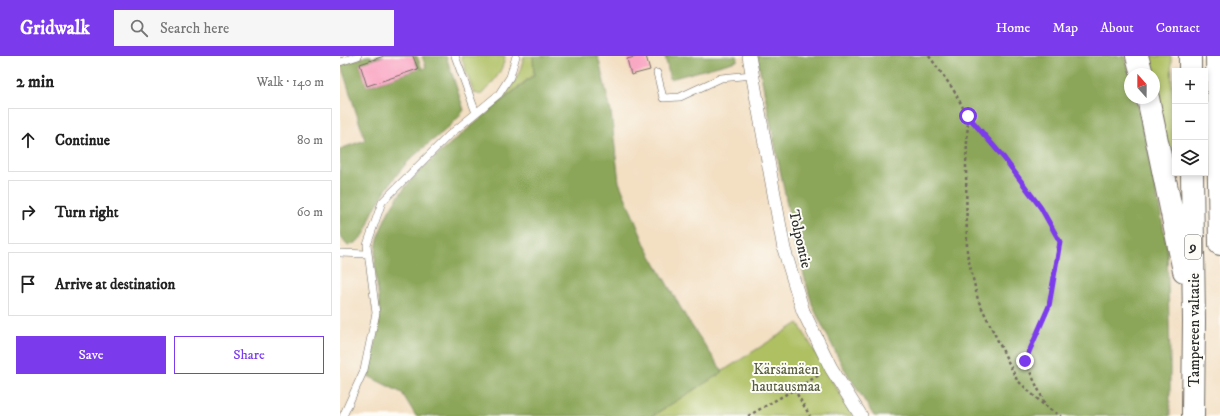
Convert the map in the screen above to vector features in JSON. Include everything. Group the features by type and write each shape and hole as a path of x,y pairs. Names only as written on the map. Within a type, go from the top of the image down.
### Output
{"highway":[{"path":"1137,56 1140,68"},
{"path":"1190,56 1190,68"},
{"name":"9","path":"1216,56 1220,244"},
{"path":"1149,104 1194,321"},
{"name":"Tampereen valtatie","path":"1192,176 1194,321 1193,416"}],"street":[{"name":"Tolpontie","path":"749,56 784,249 802,312 831,368 861,416"}],"lane":[{"path":"340,62 358,56"},
{"path":"455,56 476,113"},
{"path":"343,416 364,370 376,313 367,245 382,202 448,136 498,94 510,77 516,56"},
{"path":"657,73 663,98 680,97 721,78 752,75"},
{"path":"340,253 368,254"}],"path":[{"path":"929,56 953,89 968,116 1004,158 1041,208 1060,242 1049,306 1025,361 1047,408"},
{"path":"968,116 966,166 967,253 978,300 1017,380 1047,408 1061,416"},
{"path":"748,416 831,368"},
{"path":"794,389 810,416"}],"green space":[{"path":"371,56 372,59 376,57 375,56 384,56 360,64 368,86 418,69 413,56 417,56 422,69 426,67 422,56 446,56 464,110 453,123 407,162 401,169 377,204 362,238 348,246 340,235 340,149 365,140 341,65"},
{"path":"461,56 505,56 499,73 481,95 473,91"},
{"path":"524,56 533,56 534,74 489,111 501,99 515,80 522,65"},
{"path":"533,56 598,56 611,112 619,182 646,247 686,317 723,372 652,416 416,416 402,393 366,375 374,349 379,323 379,304 375,264 376,250 380,231 388,213 398,196 424,167 534,75"},
{"path":"665,56 737,56 737,61 670,79"},
{"path":"757,56 1125,56 1128,68 1124,68 1124,104 1137,104 1167,246 1170,416 874,416 842,365 813,307 795,244"},
{"path":"1142,56 1171,56 1172,176 1175,176 1176,194 1155,104 1160,104 1160,68 1145,68"},
{"name":"Kärsämäen hautausmaa","path":"798,323 853,416 652,416"}],"building":[{"path":"384,56 413,56 418,69 367,86 360,64"},
{"path":"638,56 646,56 650,70 631,75 627,59"}],"route":[{"path":"968,116 1004,158 1041,208 1060,242 1049,306 1025,361"}]}
